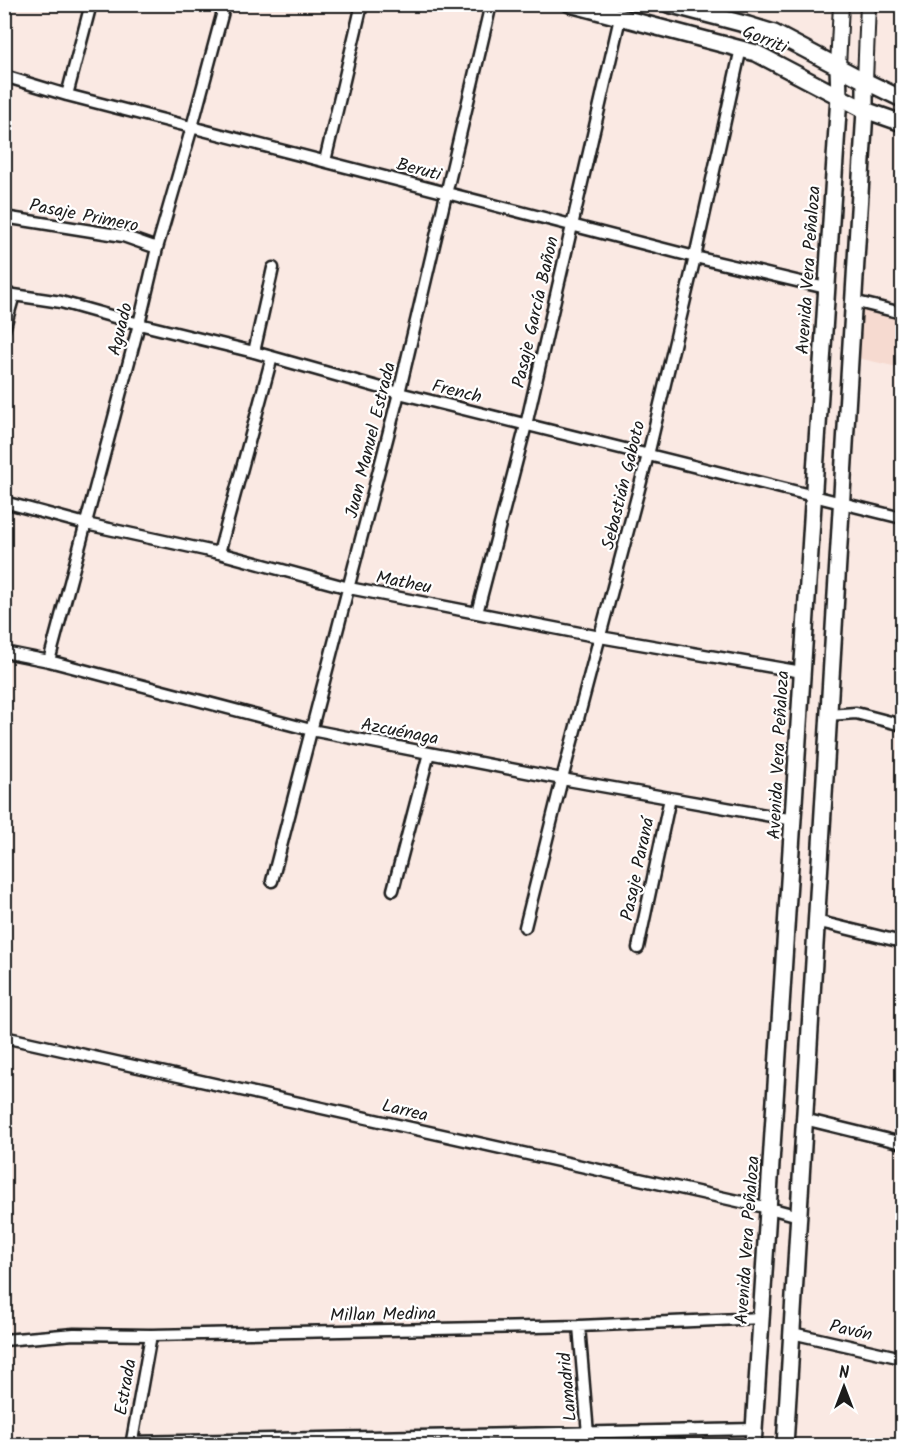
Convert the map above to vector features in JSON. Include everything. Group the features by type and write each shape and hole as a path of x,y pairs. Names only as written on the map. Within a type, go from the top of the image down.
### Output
{"main road":[{"name":"Gorriti","path":"570,4 756,53 865,110 903,123"},
{"name":"Gorriti","path":"668,4 774,33 903,99"},
{"name":"Avenida Vera Peñaloza","path":"753,1446 839,96 838,67"},
{"path":"785,1446 865,81"}],"street":[{"path":"67,94 91,4"},
{"name":"Aguado","path":"49,661 139,324 157,248 225,4"},
{"path":"325,161 362,4"},
{"name":"Juan Manuel Estrada","path":"272,881 399,393 491,4"},
{"path":"838,67 842,4"},
{"path":"865,81 868,4"},
{"name":"Pasaje García Bañon","path":"477,613 526,425 620,18"},
{"name":"Sebastián Gaboto","path":"525,927 648,455 741,48"},
{"name":"Beruti","path":"4,76 695,257 826,288"},
{"name":"Pasaje Primero","path":"4,217 123,236 157,248"},
{"path":"254,352 273,268"},
{"path":"4,330 9,296"},
{"name":"French","path":"9,296 61,302 254,352 399,393 903,518"},
{"path":"853,301 903,313"},
{"path":"219,554 272,357"},
{"name":"Matheu","path":"4,502 349,588 600,637 802,672"},
{"name":"Azcuénaga","path":"4,652 49,661 311,730 562,779 794,820"},
{"path":"828,715 856,713 903,725"},
{"path":"393,890 429,753"},
{"name":"Pasaje Paraná","path":"638,948 670,798"},
{"path":"816,921 903,942"},
{"name":"Larrea","path":"4,1037 799,1216"},
{"path":"804,1119 903,1143"},
{"name":"Millan Medina","path":"4,1340 74,1334 151,1335 579,1326 762,1318"},
{"name":"Lamadrid","path":"579,1326 589,1446"},
{"name":"Pavón","path":"792,1333 903,1358"},
{"name":"Estrada","path":"131,1444 151,1335"},
{"path":"131,1444 754,1429"}],"shaded area":[{"path":"853,301 902,313 902,368 849,356"}]}
